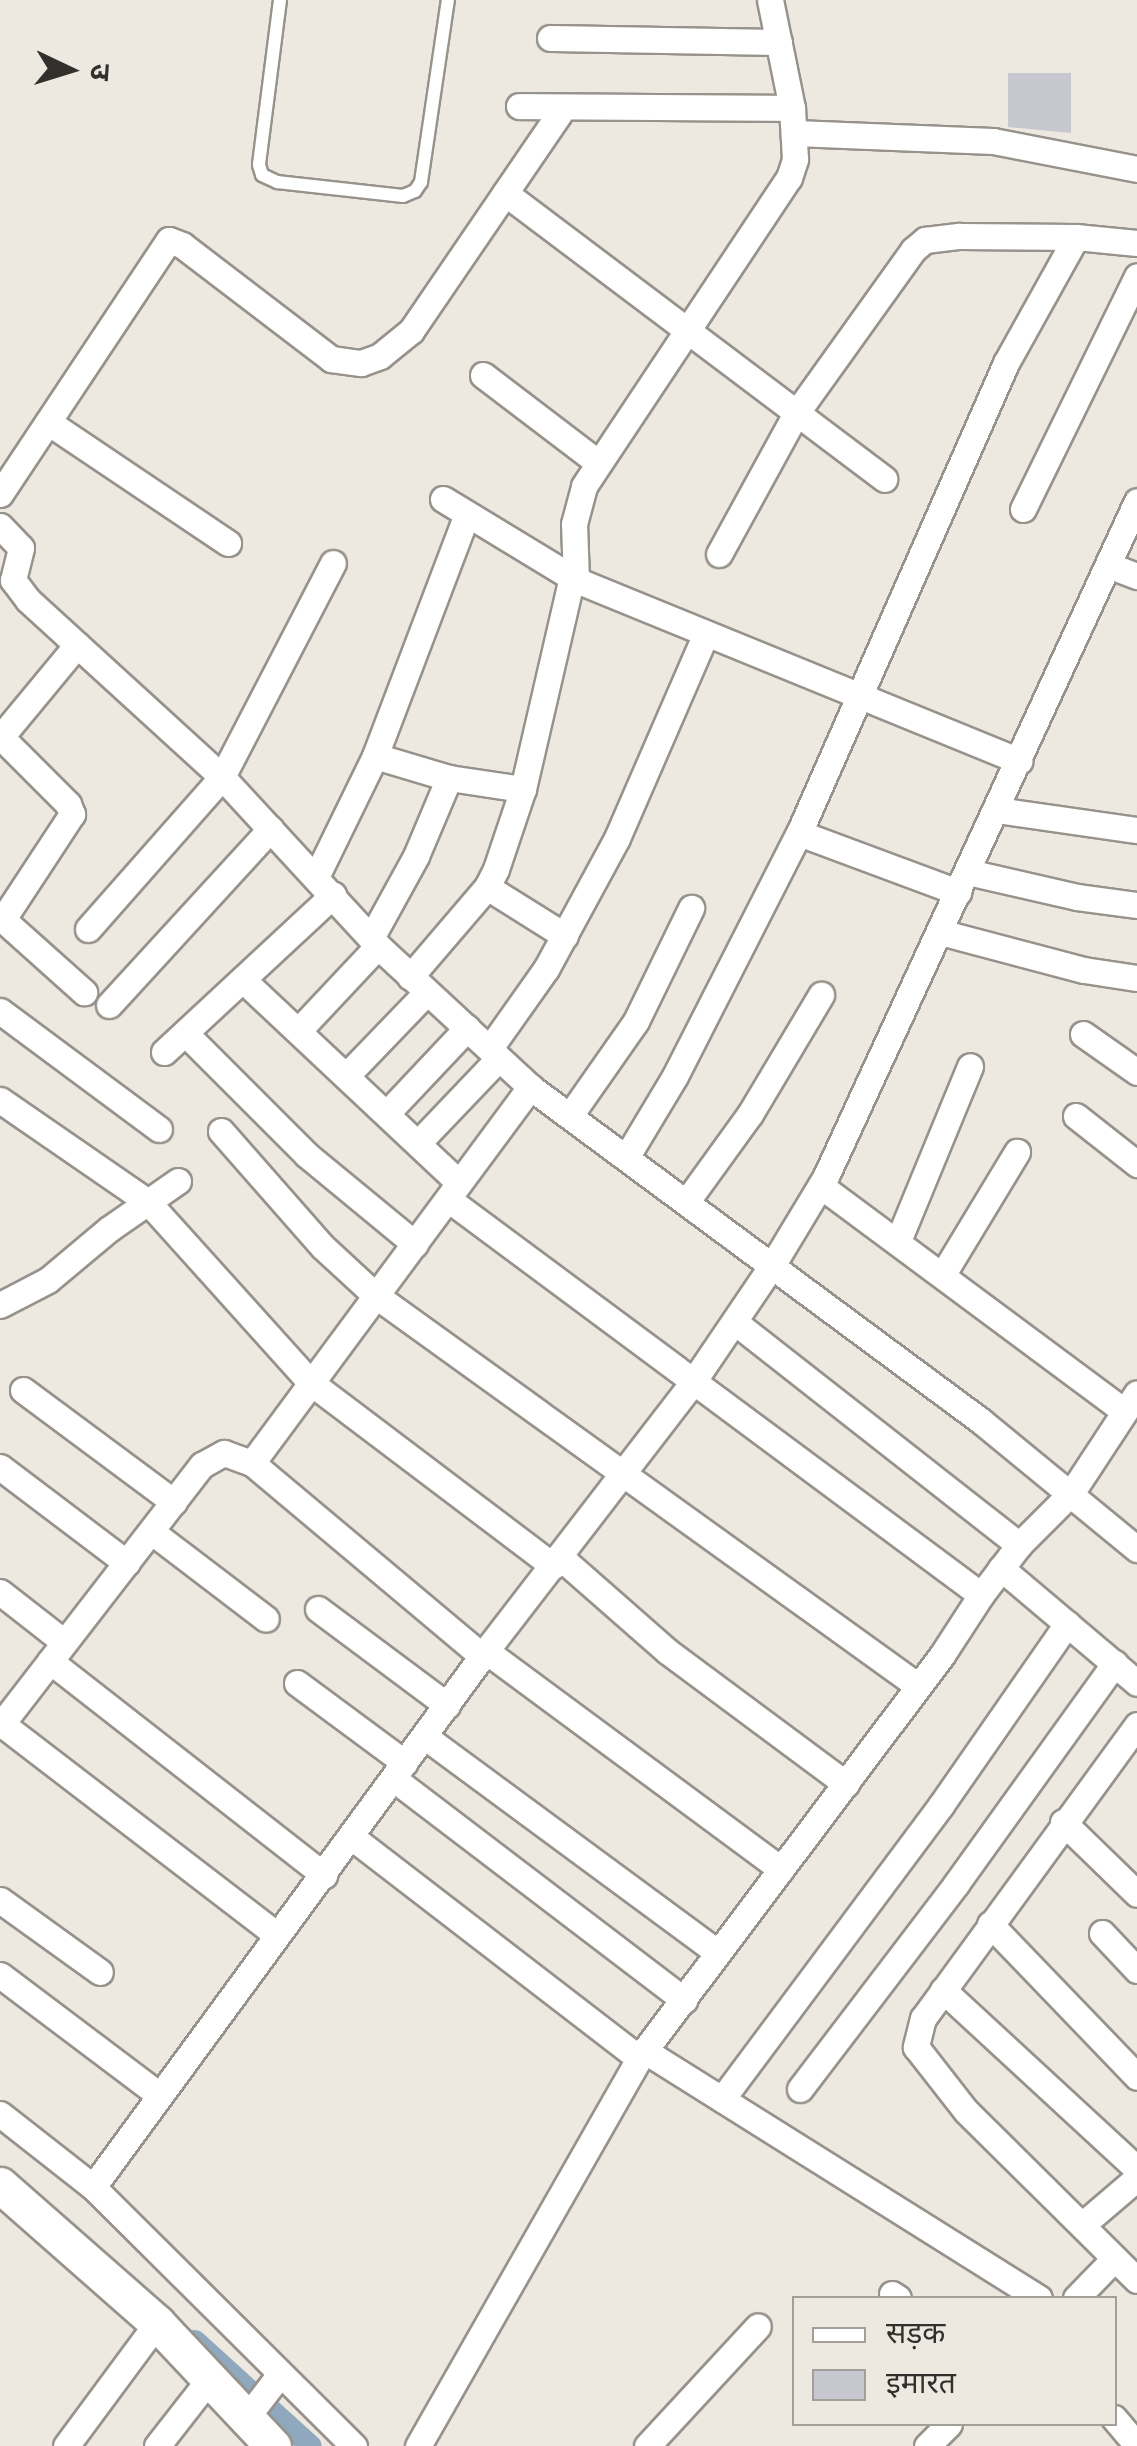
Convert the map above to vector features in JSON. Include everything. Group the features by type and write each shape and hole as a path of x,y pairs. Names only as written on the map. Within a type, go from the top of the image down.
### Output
{"street":[{"path":"347,1075 488,887 524,790 570,586 576,580 577,506 597,462 778,201 795,160 794,121 770,0"},
{"path":"550,38 779,42"},
{"path":"520,106 794,121 993,141 1137,169"},
{"path":"0,494 168,240 182,245 321,353 361,363 380,356 411,331 564,107"},
{"path":"505,193 684,332 884,479"},
{"path":"719,554 795,415 912,250 925,240 960,236 1076,237 1137,243"},
{"path":"627,1156 676,1076 799,833 1006,363 1076,237"},
{"path":"1023,509 1137,276"},
{"path":"484,375 597,462"},
{"path":"48,422 228,543"},
{"path":"443,500 576,580 1020,761"},
{"path":"93,2187 276,1934 354,1838 484,1653 736,1324 821,1186 1137,501"},
{"path":"164,1052 244,980 325,886 467,514"},
{"path":"0,526 22,548 7,588 77,645 222,777 375,942 530,1087 773,1264 1072,1492 1137,1549"},
{"path":"88,929 222,777 333,563"},
{"path":"1108,565 1137,576"},
{"path":"418,1144 495,1053 564,936 640,791 706,633"},
{"path":"77,645 1,737 68,804 72,814 1,918 84,992"},
{"path":"374,756 449,778 524,790"},
{"path":"300,1030 375,942 449,778"},
{"path":"996,810 1137,830"},
{"path":"109,1006 270,830"},
{"path":"799,833 963,882 1137,905"},
{"path":"488,887 564,936"},
{"path":"571,1114 636,1021 692,908"},
{"path":"940,932 1016,954 1137,978"},
{"path":"244,980 418,1144 454,1191 981,1595"},
{"path":"688,1201 750,1114 821,996"},
{"path":"0,1011 159,1129"},
{"path":"387,1113 467,1028"},
{"path":"186,1034 307,1156 414,1244"},
{"path":"1082,1034 1137,1072"},
{"path":"898,1242 970,1066"},
{"path":"252,1463 530,1087"},
{"path":"0,1100 148,1202 310,1382 556,1562 667,1651 846,1784"},
{"path":"1076,1116 1137,1164"},
{"path":"221,1131 323,1247 375,1295 918,1686"},
{"path":"943,1274 1017,1152"},
{"path":"0,1304 48,1280 178,1182"},
{"path":"418,2446 642,2055 846,1784 1001,1568 1072,1492 1131,1402 821,1186"},
{"path":"736,1324 1019,1546"},
{"path":"23,1390 174,1502"},
{"path":"276,1934 1,1725 213,1456 234,1454 252,1463 484,1653 781,1869"},
{"path":"0,1467 128,1563"},
{"path":"152,1532 266,1619"},
{"path":"1001,1568 1137,1682"},
{"path":"0,1592 57,1651 324,1874"},
{"path":"318,1609 447,1705"},
{"path":"722,2099 941,1805 1067,1624"},
{"path":"800,2088 946,1898 1115,1664"},
{"path":"297,1683 399,1771 684,2000"},
{"path":"1137,1724 943,1990 918,2030 916,2046 966,2110 1137,2280"},
{"path":"424,1736 536,1823 718,1953"},
{"path":"1063,1822 1137,1894"},
{"path":"354,1838 642,2055 722,2099 1035,2296"},
{"path":"0,1900 100,1972"},
{"path":"990,1924 1137,2077"},
{"path":"1102,1933 1137,1970"},
{"path":"0,1975 159,2095"},
{"path":"943,1990 1137,2169"},
{"path":"0,2114 93,2187 264,2395 274,2446"},
{"path":"1082,2225 1137,2178"},
{"path":"2,2191 157,2323 210,2377 264,2395 354,2446"},
{"path":"1078,2296 1114,2258"},
{"path":"66,2446 157,2323"},
{"path":"647,2446 758,2326"},
{"path":"157,2446 210,2377"},
{"path":"1117,2421 1137,2444"},
{"path":"927,2446 948,2426"}],"lane":[{"path":"280,0 259,165 262,175 278,182 403,196 415,192 421,182 448,0"}],"building":[{"path":"1008,73 1071,73 1071,133 1008,127"}],"waterway":[{"path":"195,2341 311,2446"}]}
